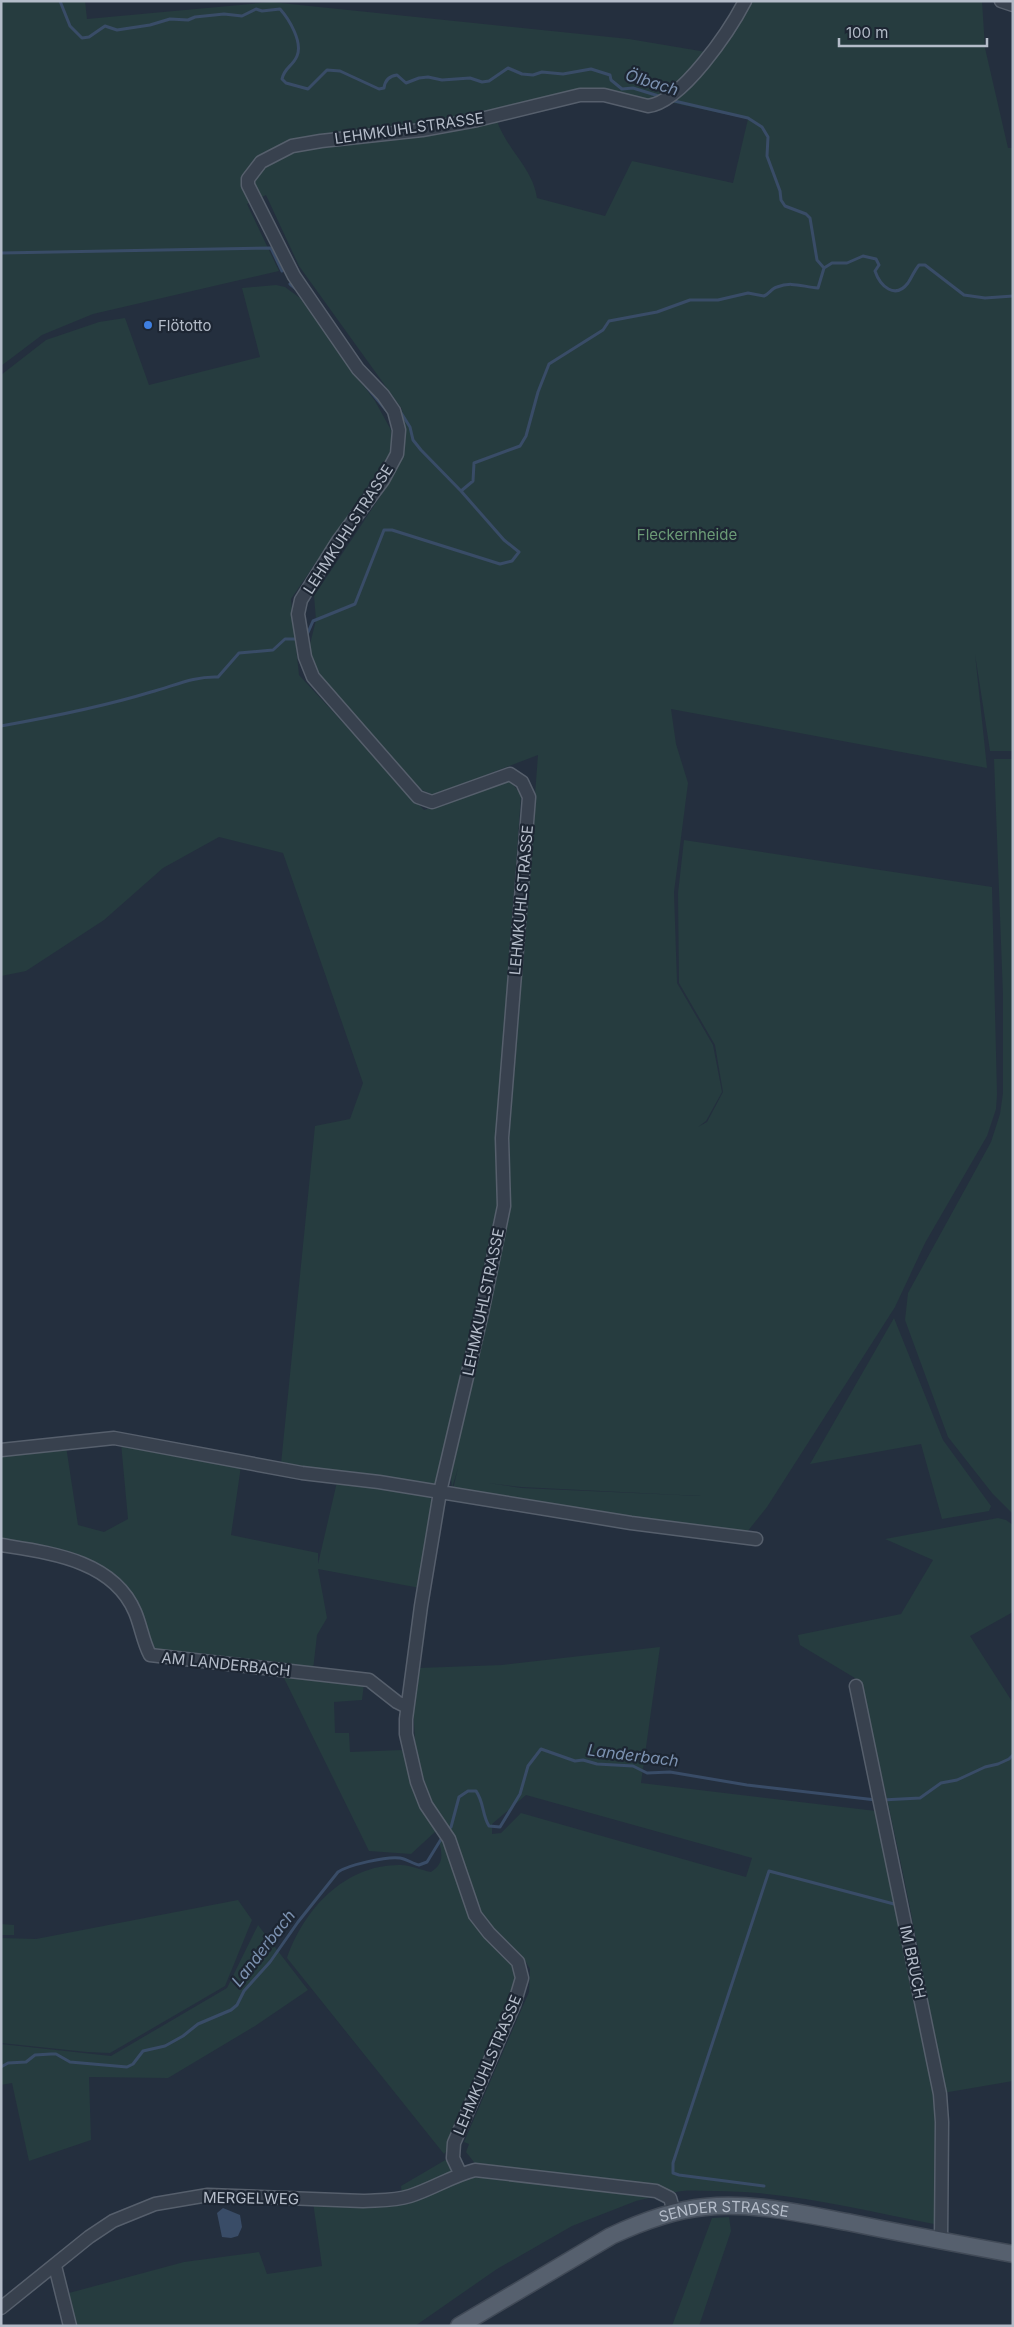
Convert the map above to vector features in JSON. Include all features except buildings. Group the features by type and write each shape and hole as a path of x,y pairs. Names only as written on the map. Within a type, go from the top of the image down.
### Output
{"main road":[{"name":"SENDER STRASSE","path":"459,2326 611,2236 674,2212 706,2207 735,2206 789,2212 1013,2254"}],"street":[{"name":"LEHMKUHLSTRASSE","path":"460,2173 453,2158 454,2143 514,2005 522,1978 518,1962 489,1933 475,1915 449,1839 426,1805 417,1782 406,1734 407,1707 440,1492 482,1313 504,1206 502,1138 529,797 522,782 510,774 432,802 418,797 313,677 304,649 298,614 301,600 338,541 383,480 397,454 399,430 394,411 383,395 358,369 294,276 248,184 248,179 261,162 292,146 422,130 477,120 580,95 604,95 648,106 659,102 676,90 707,59 733,24 745,1"},
{"path":"1001,1 1013,5"},
{"path":"1,1450 114,1438 302,1473 440,1492 631,1523 756,1539"},
{"name":"AM LANDERBACH","path":"1,1545 52,1553 86,1564 103,1574 118,1586 136,1612 150,1656 369,1680 397,1702 407,1707"},
{"name":"IM BRUCH","path":"856,1686 940,2094 942,2122 941,2240"},
{"path":"460,2173 475,2170 656,2192 670,2198 674,2212"},
{"name":"MERGELWEG","path":"1,2308 89,2237 113,2221 155,2204 208,2195 363,2201 388,2200 409,2196 460,2173"},
{"path":"55,2266 70,2326"}],"green space":[{"name":"Fleckernheide","path":"1,1 85,1 87,19 271,2 629,39 718,54 737,26 750,1 982,1 985,48 1008,148 1013,148 1013,751 990,751 975,654 987,768 671,709 676,744 688,783 674,892 677,983 713,1045 722,1092 706,1121 698,1127 707,1122 723,1092 715,1045 679,983 678,893 684,840 992,887 997,1094 996,1109 987,1136 925,1243 895,1307 767,1507 747,1532 634,1518 453,1489 458,1468 452,1488 451,1478 508,1207 509,1139 538,755 433,795 420,789 314,668 309,648 316,620 314,596 386,488 405,448 402,409 299,266 266,195 247,204 279,271 93,314 42,335 1,366","holes":["604,91 648,101 669,102 748,119 733,183 632,161 605,216 537,198 530,176 498,125 495,113","488,1483 521,1487 701,1496 521,1488"]},
{"path":"276,285 285,287 300,298 375,401 391,430 391,452 291,599 299,675 424,810 509,779 521,795 496,1138 498,1206 478,1311 435,1487 281,1464 315,1126 350,1119 363,1083 283,853 219,837 163,868 104,920 26,971 1,976 1,375 46,340 99,322 125,318 149,385 260,357 242,288"},
{"path":"994,759 1013,759 1013,1514 992,1493 948,1437 905,1320 908,1293 991,1142 1000,1114 1003,1093 1003,995"},
{"path":"894,1318 943,1440 991,1506 989,1511 942,1519 921,1444 810,1464"},
{"path":"121,1443 241,1466 231,1535 318,1553 318,1564 337,1482 427,1495 435,1503 420,1588 318,1569 327,1618 317,1635 313,1670 153,1651 148,1638 147,1624 137,1604 106,1572 1,1542 1,1453 66,1446 78,1525 104,1532 128,1519"},
{"path":"998,1518 1006,1520 1013,1525 1013,1612 970,1636 1013,1703 1013,2081 943,2093 906,1886 860,1681 800,1645 798,1635 901,1614 933,1560 885,1539"},
{"path":"660,1647 641,1783 876,1811 935,2094 934,2224 825,2202 769,2194 693,2190 672,2193 477,2166 466,2152 469,2144 464,2142 529,1992 530,1969 523,1957 477,1912 465,1865 432,1801 416,1758 413,1706 418,1668 502,1665","holes":["526,1795 752,1858 746,1877 521,1813 501,1833 492,1834 492,1824"]},
{"path":"283,1676 364,1684 362,1700 334,1702 335,1733 349,1733 350,1752 402,1750 422,1806 436,1831 411,1854 369,1851"},
{"path":"443,1838 470,1915 516,1970 515,1989 449,2148 444,2154 287,1958 294,1940 304,1923 329,1893 345,1881 362,1872 381,1867 404,1865 431,1872 440,1863 441,1851 439,1842"},
{"path":"238,1900 252,1920 225,1986 110,2053 1,2043 1,1938 36,1939"},
{"path":"1,1924 14,1925 14,1935 1,1935"},
{"path":"258,1925 308,1990 255,2026 168,2078 89,2077 91,2140 29,2161 12,2083 1,2085 1,2044 111,2056 227,1988"},
{"path":"447,2159 453,2172 402,2195 401,2186"},
{"path":"476,2174 657,2196 636,2201 572,2226 497,2269 415,2326 76,2326 69,2293 184,2262 259,2252 267,2274 322,2266 313,2202 362,2206"},
{"path":"729,2217 731,2231 699,2326 672,2326 712,2218"}],"water":[{"path":"223,2208 240,2215 242,2227 238,2236 231,2238 222,2237 217,2213"}],"waterway":[{"name":"Ölbach","path":"60,1 70,26 82,38 89,37 105,26 117,30 150,25 170,19 188,20 195,17 224,14 242,16 256,9 262,11 280,9 294,31 298,44 297,56 282,79 286,83 308,89 327,70 340,71 379,89 384,88 386,81 390,77 397,75 406,83 428,77 442,80 470,78 482,82 489,81 508,68 522,74 533,75 542,72 563,74 591,69 610,75 611,80 622,89 633,88 662,97"},
{"name":"Ölbach","path":"670,100 748,118 762,127 768,137 767,156 780,191 781,200 785,206 806,214 810,218 817,260 824,268 832,263 847,263 863,256 876,259 879,265 875,271 877,277 884,286 893,291 903,288 919,265 925,265 964,295 985,298 1013,296"},
{"path":"1,253 271,248 282,271"},
{"path":"398,408 410,427 413,440 461,491 473,481 474,463 520,446 526,436 538,392 549,364 603,330 609,321 657,312 690,300 718,300 748,293 764,296 782,285 793,284 818,288 824,268"},
{"path":"290,284 297,290"},
{"path":"366,386 386,410"},
{"path":"306,637 313,621 355,604 384,530 392,530 500,564 512,561 519,552 504,540 461,491"},
{"path":"1,726 95,707 192,680 218,677 239,653 273,650 285,639 297,639"},
{"name":"Landerbach","path":"447,1831 451,1827 459,1797 468,1791 476,1791 479,1795 489,1826 500,1827 520,1794 528,1766 541,1749 575,1761 583,1760 597,1764 633,1766 647,1773 670,1772 747,1785 876,1800"},
{"name":"Landerbach","path":"882,1800 920,1798 941,1783 957,1780 985,1767 998,1764 1013,1755"},
{"name":"Landerbach","path":"1,2067 8,2063 26,2062 35,2055 51,2054 56,2054 70,2062 127,2067 133,2064 143,2051 165,2046 183,2036 198,2024 231,2010 237,2005 244,1991 270,1962 298,1922 338,1872 359,1864 386,1858 405,1859 419,1865 427,1862 443,1836"},
{"path":"764,2186 679,2175 673,2173 673,2163 769,1871 894,1904"}],"place":[{"name":"Flötotto","path":"148,325"}]}
